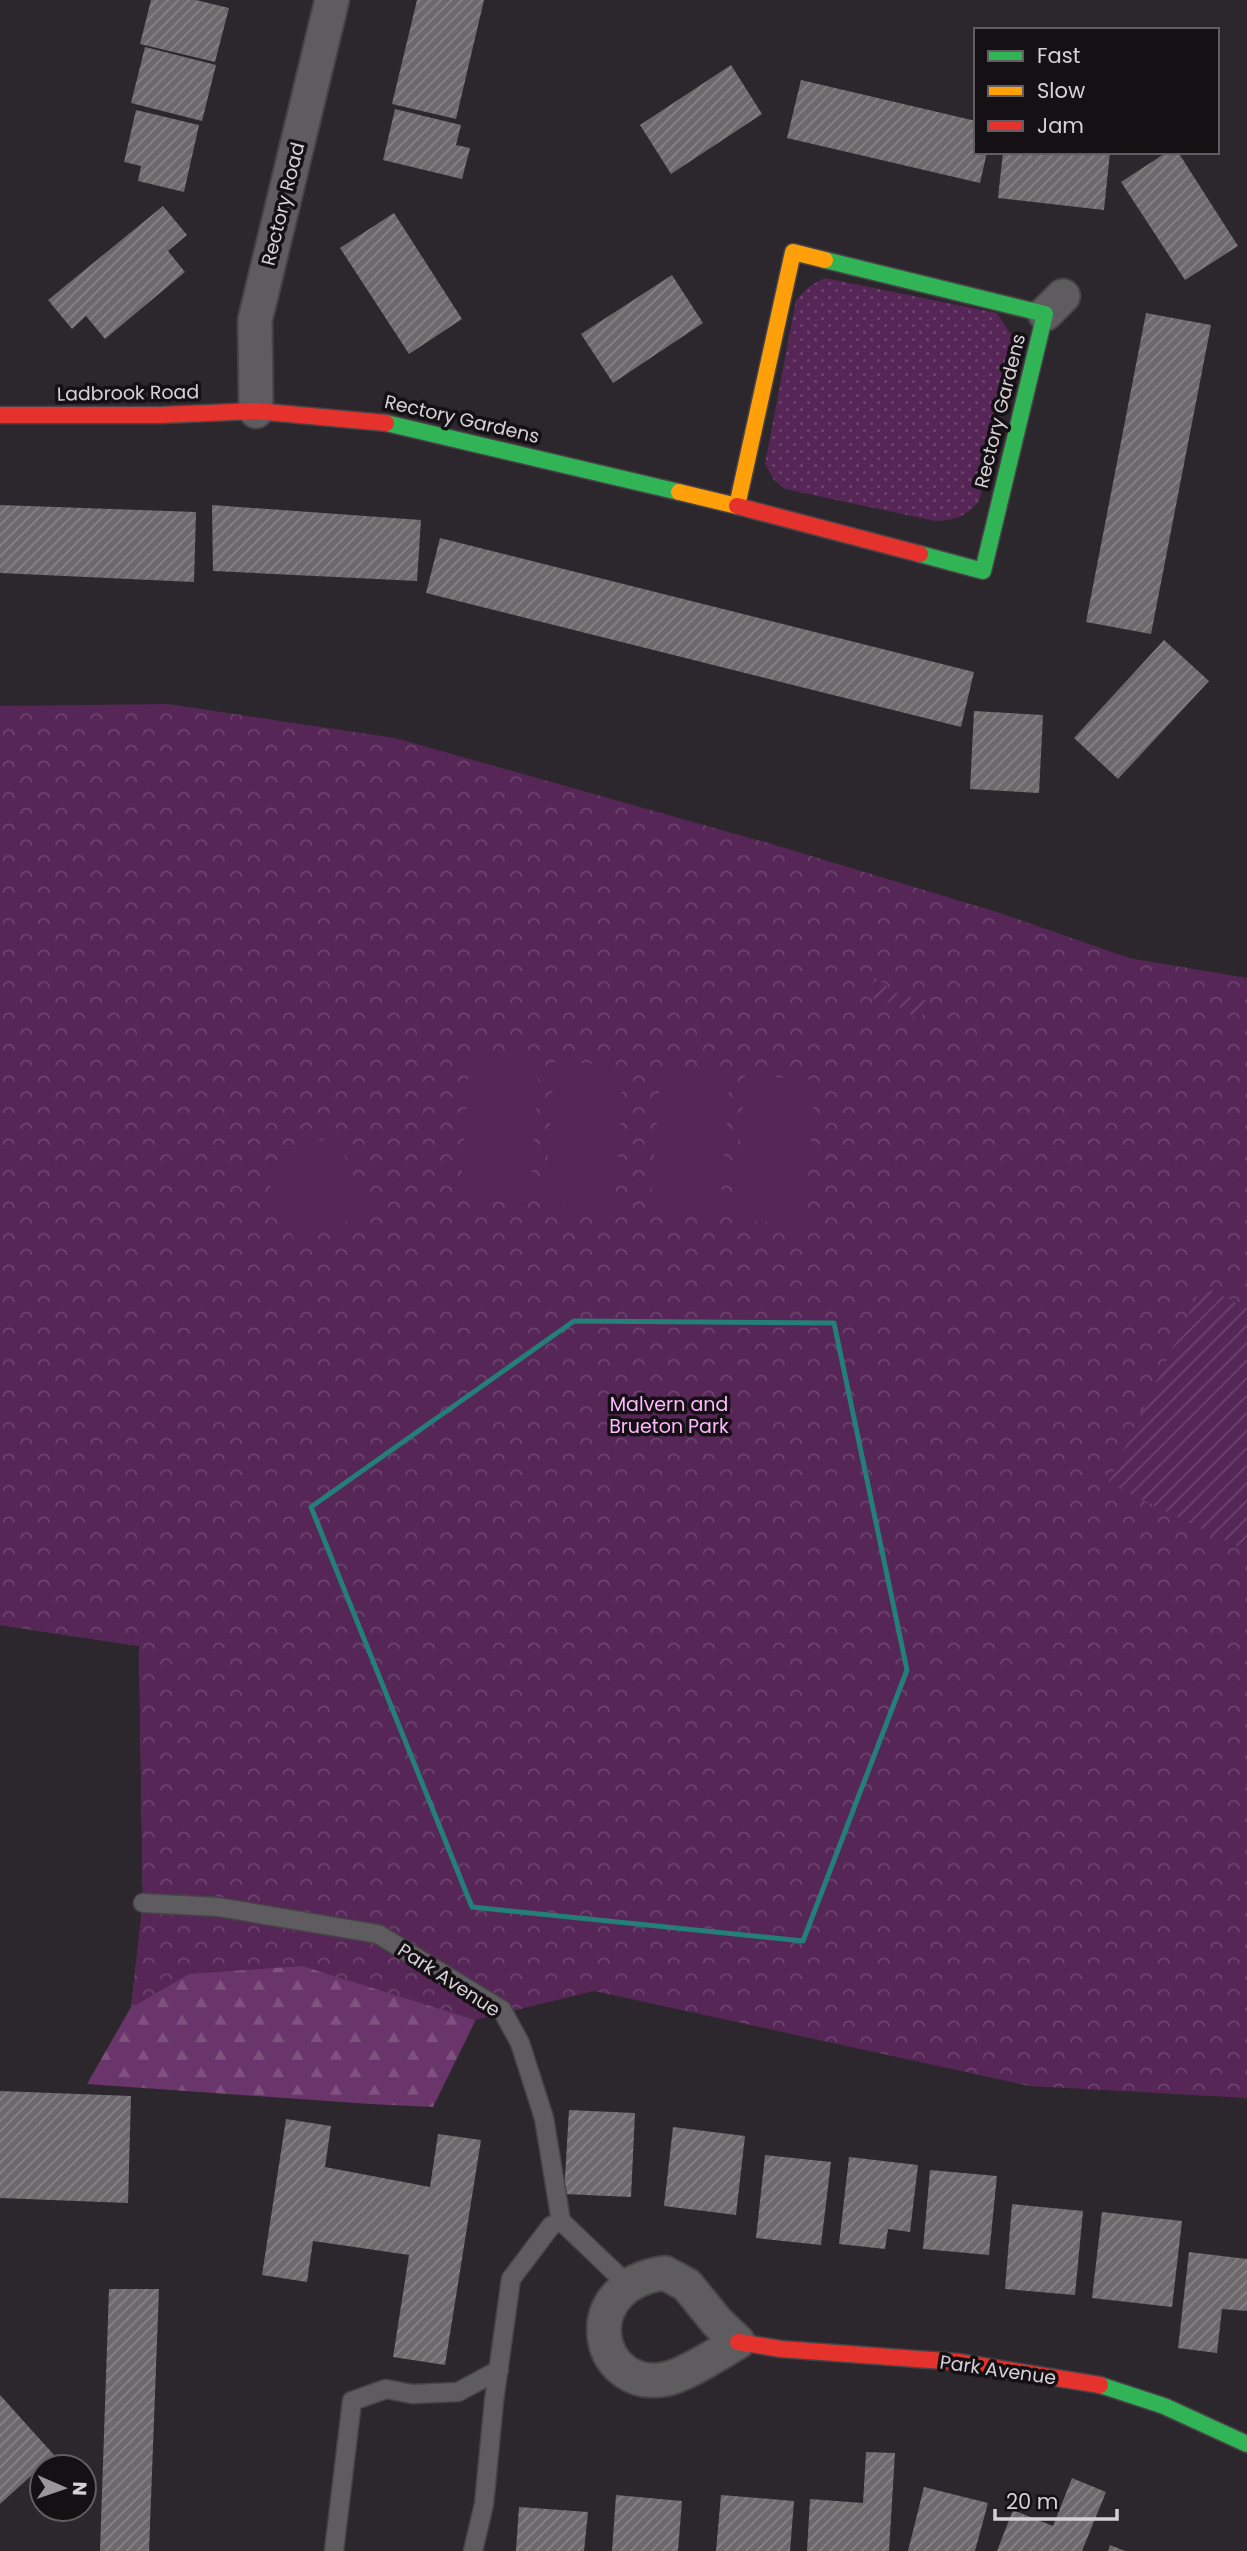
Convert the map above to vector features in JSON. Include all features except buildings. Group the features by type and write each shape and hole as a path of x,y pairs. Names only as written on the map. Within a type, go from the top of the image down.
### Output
{"street":[{"name":"Rectory Road","path":"256,411 255,320 332,0"},
{"name":"Rectory Gardens","path":"256,411 364,419 411,427 737,506 986,580 1054,305 790,249 737,506"},
{"name":"Ladbrook Road","path":"0,415 161,415 256,411"},
{"path":"665,2273 676,2278 687,2285 717,2322 738,2342 665,2380 629,2375 614,2360 603,2336 606,2316 614,2299 628,2285 645,2276 665,2273"},
{"name":"Park Avenue","path":"738,2342 781,2349 958,2362 1099,2385 1164,2406 1247,2444"}],"lane":[{"name":"Park Avenue","path":"143,1903 218,1907 378,1934 502,2010 520,2043 544,2118 561,2221"},
{"path":"473,2551 484,2504 511,2279 551,2226 561,2221 628,2285"},
{"path":"334,2551 352,2401 386,2389 412,2394 458,2392 499,2370"}],"highlighted area":[{"path":"574,1321 834,1323 907,1670 803,1941 472,1907 311,1507"}],"green space":[{"path":"825,278 997,313 1016,342 1014,363 979,501 965,514 935,521 785,489 774,480 765,464 796,300 810,286"},
{"name":"Malvern and Brueton Park","path":"168,704 395,738 775,845 1000,913 1129,958 1247,978 1247,2098 1030,2086 594,1991 475,2020 302,1966 189,1974 131,2008 143,1903 139,1646 0,1625 0,706"},
{"path":"875,978 900,995 928,1001 920,1021 895,1004 867,997"},
{"path":"470,1054 540,1058 529,1204 460,1199"},
{"path":"555,1061 624,1066 614,1211 544,1206"},
{"path":"661,1068 730,1073 720,1218 650,1213"},
{"path":"745,1075 815,1080 805,1225 735,1220"},
{"path":"335,1134 369,1211 296,1243 262,1167"},
{"path":"1202,1286 1247,1308 1247,1551 1108,1483"},
{"path":"0,1507 531,1907 433,2107 87,2084 131,2007 143,1903 139,1646 0,1625"}],"traffic: fast":[{"path":"825,260 1045,314 983,571 920,554"},
{"path":"386,423 679,492"},
{"path":"1100,2385 1164,2406 1247,2444"}],"traffic: slow":[{"path":"679,492 737,506 793,252 825,260"}],"traffic: jam":[{"path":"0,415 161,415 256,411 386,423"},
{"path":"737,506 920,554"},
{"path":"738,2342 781,2349 958,2362 1100,2385"}]}
